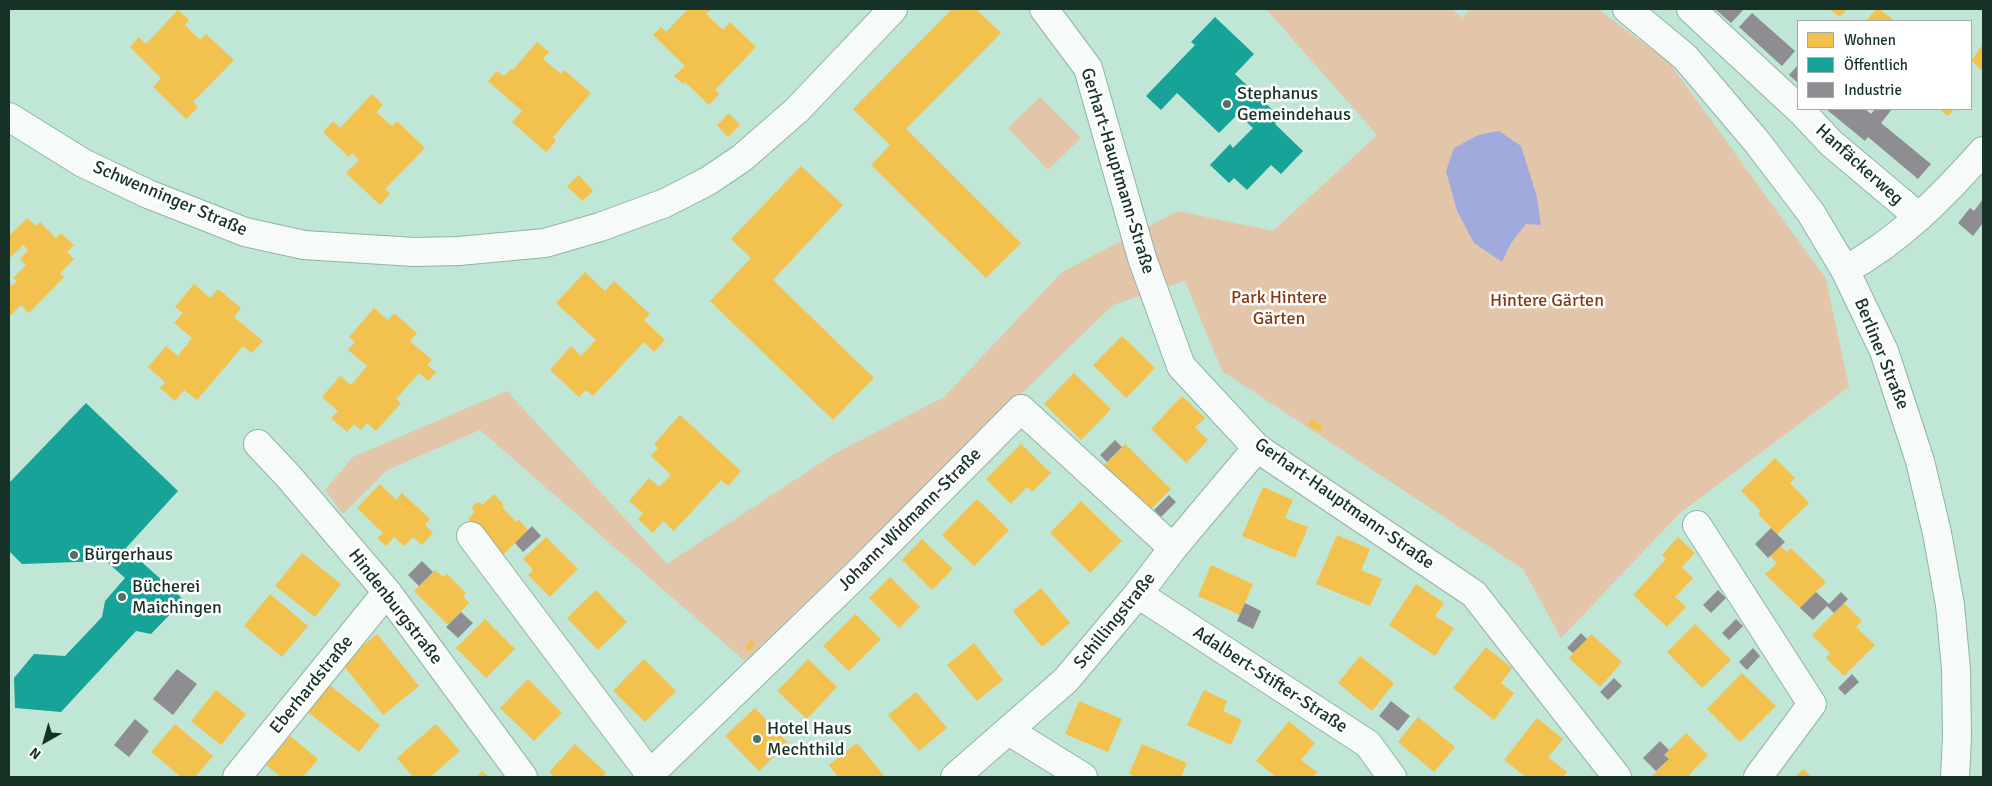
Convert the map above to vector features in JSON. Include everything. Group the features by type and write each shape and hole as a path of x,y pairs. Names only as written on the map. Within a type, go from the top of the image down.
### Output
{"street":[{"name":"Schwenninger Straße","path":"9,116 83,162 148,194 245,232 304,246 414,252 459,251 545,243 600,227 665,203 708,181 742,158 797,110 893,9"},
{"name":"Gerhart-Hauptmann-Straße","path":"1044,9 1088,68 1142,258 1181,366 1257,448 1474,594 1617,777"},
{"name":"Berliner Straße","path":"1627,9 1685,57 1758,142 1811,213 1845,270 1884,351 1904,407 1920,461 1937,533 1950,604 1956,669 1957,737 1955,777"},
{"name":"Hanfäckerweg","path":"1691,9 1797,107"},
{"name":"Hanfäckerweg","path":"1800,110 1831,143 1919,218"},
{"path":"1845,270 1867,258 1919,218 1983,151"},
{"name":"Johann-Widmann-Straße","path":"471,536 649,776 856,575 1021,409 1173,548"},
{"name":"Hindenburgstraße","path":"258,444 289,477 327,524 387,592 523,777"},
{"name":"Schillingstraße","path":"955,777 1066,680 1257,448"},
{"path":"1697,525 1812,704 1758,777"},
{"name":"Eberhardstraße","path":"237,777 387,592"},
{"name":"Adalbert-Stifter-Straße","path":"1138,594 1368,744 1392,777"},
{"path":"1009,731 1083,777"}],"green space":[{"name":"Hintere Gärten","path":"1266,9 1452,9 1462,18 1470,9 1598,9 1669,62 1826,279 1849,387 1680,513 1561,638 1523,569 1222,371 1185,281 1113,305 745,661 480,430 387,470 343,514 325,490 353,457 507,391 667,564 834,454 944,397 1062,272 1178,211 1273,231 1377,135"},
{"path":"1040,97 1081,138 1048,170 1008,128"}],"water":[{"path":"1499,131 1521,146 1537,197 1541,225 1526,224 1511,243 1502,262 1474,243 1457,211 1446,171 1454,148 1478,135"}],"building: Wohnen":[{"path":"688,9 711,9 706,14 723,30 730,22 756,47 715,90 719,94 709,105 685,82 683,84 674,76 685,66 653,35 661,27 666,32"},
{"path":"952,9 976,9 1001,33 906,129 1021,243 986,278 871,165 890,145 853,109"},
{"path":"1829,9 1847,9 1840,17"},
{"path":"1876,9 1879,9 1894,20 1867,20"},
{"path":"178,10 189,20 185,25 200,40 206,34 234,60 193,102 198,107 186,119 153,87 161,78 130,47 139,37 146,44"},
{"path":"537,42 549,52 543,59 561,74 564,70 591,93 553,137 556,141 546,152 512,122 522,111 488,81 497,71 504,76 511,69 513,70"},
{"path":"1983,44 1983,71 1972,62"},
{"path":"372,94 383,105 376,112 392,126 397,121 425,148 385,189 390,194 380,205 346,173 359,160 352,153 349,157 323,132 333,121 340,128"},
{"path":"1941,110 1953,110 1948,116"},
{"path":"729,113 740,125 728,137 717,125"},
{"path":"801,166 843,205 773,280 874,378 833,420 710,301 751,258 731,239"},
{"path":"579,175 593,191 582,201 567,186"},
{"path":"27,218 36,226 40,222 56,238 61,233 74,245 67,252 74,259 60,273 64,277 29,313 21,305 9,317 9,282 12,286 17,281 13,278 26,265 20,259 28,250 23,245 10,258 9,236"},
{"path":"585,272 605,291 614,281 650,314 644,320 665,340 654,352 644,342 593,396 586,390 579,397 550,370 571,346 581,356 596,340 556,303"},
{"path":"194,284 210,298 218,289 241,308 234,317 263,341 252,353 243,346 197,400 184,390 175,401 160,388 165,382 148,367 166,346 178,356 192,338 174,323 183,313 175,307"},
{"path":"374,308 388,320 394,313 417,333 410,341 432,360 427,365 436,372 428,381 419,373 396,399 401,403 376,431 367,423 361,430 354,424 347,432 331,418 338,411 322,397 340,376 351,385 367,366 348,350 355,342 349,337"},
{"path":"1122,336 1155,368 1126,398 1093,365"},
{"path":"1074,373 1111,409 1081,440 1044,404"},
{"path":"1182,396 1205,418 1195,427 1208,440 1186,463 1151,429"},
{"path":"680,415 741,471 728,486 721,480 674,531 663,521 653,533 638,519 643,513 629,501 649,478 659,487 671,475 651,456 658,448 654,444"},
{"path":"1312,419 1323,426 1319,432 1308,425"},
{"path":"1021,444 1051,473 1032,492 1027,487 1011,504 986,479"},
{"path":"1125,444 1171,489 1145,515 1099,470"},
{"path":"1775,458 1795,478 1790,483 1809,503 1777,534 1758,514 1761,511 1741,491"},
{"path":"380,484 396,500 402,493 430,519 425,525 433,533 422,545 413,537 404,546 394,537 386,546 377,538 383,533 357,508"},
{"path":"1263,487 1293,500 1285,518 1308,527 1295,558 1242,536"},
{"path":"494,494 504,505 502,507 516,522 519,520 528,530 503,555 468,519 474,513 472,507 476,503 480,502 482,505"},
{"path":"977,499 1009,530 974,566 942,535"},
{"path":"1081,501 1122,541 1090,573 1050,533"},
{"path":"1337,535 1370,549 1361,570 1382,579 1370,606 1316,584"},
{"path":"546,537 578,569 550,597 528,575 533,570 523,559"},
{"path":"1678,537 1695,553 1682,567 1693,578 1675,597 1686,607 1667,627 1633,595 1666,559 1662,555"},
{"path":"922,539 953,569 932,590 902,560"},
{"path":"1780,546 1787,552 1791,548 1826,582 1800,608 1765,574 1777,563 1770,556"},
{"path":"302,553 341,584 315,617 275,586"},
{"path":"1211,565 1253,584 1240,615 1198,596"},
{"path":"435,570 443,577 447,574 466,593 463,596 469,603 448,625 414,591"},
{"path":"890,577 920,607 899,628 869,598"},
{"path":"1416,584 1444,603 1435,616 1454,628 1435,656 1389,625"},
{"path":"1041,588 1070,623 1042,647 1013,611"},
{"path":"596,590 627,622 598,650 567,618"},
{"path":"270,594 308,626 282,657 244,626"},
{"path":"1844,603 1862,621 1856,627 1875,645 1844,676 1826,658 1830,653 1812,635"},
{"path":"855,614 881,639 849,671 823,646"},
{"path":"485,619 515,649 486,678 456,648"},
{"path":"1695,624 1731,660 1702,688 1667,652"},
{"path":"377,634 419,686 383,715 341,662"},
{"path":"1591,634 1622,662 1600,687 1569,658"},
{"path":"751,640 756,644 750,651 745,647"},
{"path":"974,643 1003,680 977,701 947,665"},
{"path":"1486,647 1512,668 1501,683 1514,693 1494,720 1453,688"},
{"path":"1360,656 1394,683 1372,711 1338,683"},
{"path":"644,659 676,691 645,722 613,691"},
{"path":"808,659 837,687 807,719 777,691"},
{"path":"1742,673 1776,706 1740,742 1707,709"},
{"path":"528,679 562,713 534,741 500,708"},
{"path":"327,683 380,725 359,752 306,711"},
{"path":"216,690 246,714 221,745 191,721"},
{"path":"1204,690 1227,701 1223,711 1242,720 1231,745 1187,725"},
{"path":"916,692 947,728 919,751 888,715"},
{"path":"1079,701 1122,719 1108,752 1065,734"},
{"name":"Hotel Haus Mechthild","path":"755,708 788,743 759,771 725,736"},
{"path":"1418,717 1455,747 1434,772 1398,742"},
{"path":"1537,718 1563,739 1548,757 1567,772 1563,777 1526,777 1504,760"},
{"path":"1289,721 1315,743 1301,760 1317,772 1313,777 1276,777 1256,761"},
{"path":"175,724 213,756 195,777 181,777 151,752"},
{"path":"436,724 460,751 430,777 413,777 397,758"},
{"path":"1686,733 1708,755 1689,775 1691,777 1651,777 1669,759 1664,755"},
{"path":"290,736 318,759 303,777 281,777 266,765"},
{"path":"857,743 885,777 838,777 829,765"},
{"path":"575,744 606,773 602,777 555,777 549,772"},
{"path":"1142,744 1187,763 1181,777 1137,777 1129,774"},
{"path":"1803,769 1812,777 1795,777"},
{"path":"482,771 489,777 476,777"}],"building: Öffentlich":[{"name":"Stephanus Gemeindehaus","path":"1215,17 1254,54 1235,74 1281,118 1275,124 1303,151 1281,174 1271,165 1247,190 1234,178 1229,183 1210,165 1230,144 1233,148 1253,128 1238,114 1219,133 1177,93 1161,110 1146,96 1195,45 1191,42"},
{"name":"Bürgerhaus","path":"86,403 178,491 126,548 184,600 151,634 136,631 61,712 15,708 14,678 34,654 65,656 102,617 105,601 125,578 106,561 22,564 9,551 9,483"}],"building: Industrie":[{"path":"1715,9 1744,9 1731,23"},
{"path":"1752,13 1795,51 1782,66 1739,27"},
{"path":"1797,66 1797,82 1789,75"},
{"path":"1827,110 1866,110 1871,114 1874,110 1891,110 1881,123 1931,164 1918,179 1868,137 1865,141"},
{"path":"1983,199 1983,223 1973,236 1958,223 1970,208 1974,211"},
{"path":"1115,440 1122,447 1107,462 1100,455"},
{"path":"1169,495 1176,502 1161,517 1154,510"},
{"path":"532,526 541,536 523,552 515,543"},
{"path":"1771,528 1785,542 1768,558 1755,544"},
{"path":"422,561 433,572 419,586 408,575"},
{"path":"1718,590 1726,598 1711,613 1703,605"},
{"path":"1816,592 1829,604 1841,592 1848,599 1834,613 1827,606 1813,620 1800,608"},
{"path":"1245,603 1261,611 1253,629 1237,621"},
{"path":"461,612 473,623 458,638 446,627"},
{"path":"1736,619 1743,626 1729,640 1722,633"},
{"path":"1581,633 1587,639 1573,653 1567,648"},
{"path":"1753,648 1760,656 1747,670 1739,662"},
{"path":"177,669 197,684 173,715 153,699"},
{"path":"1852,674 1859,682 1845,695 1838,688"},
{"path":"1614,678 1622,686 1608,700 1600,692"},
{"path":"1391,701 1410,716 1398,731 1379,716"},
{"path":"135,719 149,731 129,757 114,745"},
{"path":"1660,741 1669,750 1664,755 1669,759 1656,771 1643,758"}],"place":[{"name":"Stephanus Gemeindehaus","path":"1227,104"},
{"name":"Bürgerhaus","path":"74,555"},
{"name":"Bücherei Maichingen","path":"122,597"},
{"name":"Hotel Haus Mechthild","path":"757,739"}],"park label":[{"name":"Park Hintere Gärten","path":"1279,308"}]}
